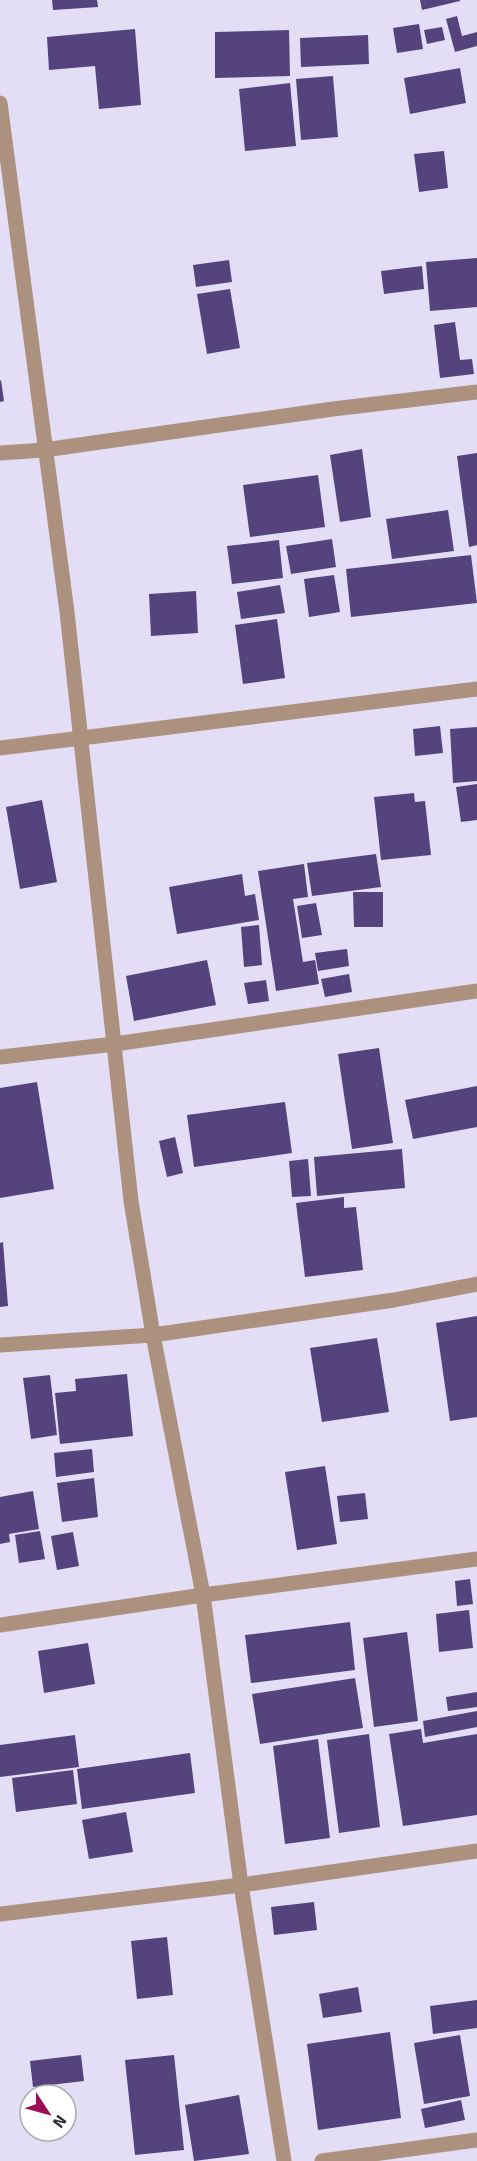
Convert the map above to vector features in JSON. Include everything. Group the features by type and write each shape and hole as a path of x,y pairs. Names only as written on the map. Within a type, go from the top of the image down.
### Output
{"street":[{"path":"0,103 44,450 68,612 79,736 131,1202 153,1335 203,1595 241,1885 284,2161"},
{"path":"0,453 44,450 333,409 477,392"},
{"path":"0,748 79,736 477,689"},
{"path":"0,1057 115,1044 477,991"},
{"path":"0,1345 153,1335 394,1300 477,1284"},
{"path":"0,1625 203,1595 477,1559"},
{"path":"0,1914 241,1885 477,1851"},
{"path":"322,2161 477,2140"}],"building":[{"path":"52,0 97,0 98,7 53,10"},
{"path":"420,0 460,0 460,1 422,10"},
{"path":"457,16 462,36 477,32 477,46 455,52 446,19"},
{"path":"419,24 423,49 397,53 393,28"},
{"path":"442,27 445,40 427,44 424,30"},
{"path":"135,29 141,105 99,109 95,66 49,70 47,37"},
{"path":"289,30 290,76 215,78 215,32"},
{"path":"368,35 369,64 301,67 300,38"},
{"path":"460,68 466,103 410,114 404,78"},
{"path":"333,76 338,137 301,140 296,79"},
{"path":"290,83 296,146 245,151 239,89"},
{"path":"444,151 448,188 419,192 414,154"},
{"path":"477,258 477,307 430,311 426,262"},
{"path":"229,260 232,282 196,287 193,265"},
{"path":"422,266 424,289 384,294 381,271"},
{"path":"230,289 240,348 207,354 197,294"},
{"path":"455,322 460,360 472,359 474,374 440,378 434,325"},
{"path":"0,381 4,401 0,402"},
{"path":"362,449 371,517 340,522 330,455"},
{"path":"477,453 477,545 469,547 457,456"},
{"path":"318,475 325,527 250,537 243,485"},
{"path":"448,510 454,551 392,559 386,519"},
{"path":"332,539 336,567 291,574 286,546"},
{"path":"279,540 283,578 232,584 227,546"},
{"path":"471,555 477,603 351,617 346,569"},
{"path":"334,575 340,612 309,617 304,579"},
{"path":"280,585 285,613 241,619 237,592"},
{"path":"196,591 198,633 151,636 149,594"},
{"path":"277,619 285,678 243,684 235,625"},
{"path":"440,726 443,753 415,756 413,729"},
{"path":"477,727 477,781 453,783 450,729"},
{"path":"477,784 477,820 461,822 456,787"},
{"path":"414,793 415,802 425,801 431,855 381,860 374,797"},
{"path":"42,800 57,882 20,889 6,807"},
{"path":"376,854 381,887 312,896 307,863"},
{"path":"304,864 308,897 293,899 303,962 315,960 319,984 276,991 258,871"},
{"path":"242,874 245,896 255,894 259,920 177,934 169,887"},
{"path":"353,892 383,892 383,927 354,927"},
{"path":"316,903 322,935 302,938 297,906"},
{"path":"259,925 262,965 244,967 241,927"},
{"path":"347,949 349,966 318,971 315,953"},
{"path":"207,960 216,1005 134,1021 126,976"},
{"path":"349,974 352,992 325,997 321,979"},
{"path":"266,980 269,1001 248,1004 244,983"},
{"path":"379,1048 393,1143 352,1149 338,1054"},
{"path":"37,1082 54,1189 0,1198 0,1088"},
{"path":"477,1086 477,1127 413,1139 405,1100"},
{"path":"285,1102 292,1153 194,1167 187,1115"},
{"path":"175,1137 183,1173 167,1177 159,1141"},
{"path":"402,1149 405,1188 317,1196 314,1157"},
{"path":"308,1159 311,1196 292,1197 289,1161"},
{"path":"344,1197 344,1208 356,1207 363,1270 305,1277 296,1203"},
{"path":"3,1242 8,1306 0,1307 0,1243"},
{"path":"477,1316 477,1417 450,1421 436,1323"},
{"path":"377,1338 389,1412 322,1422 310,1348"},
{"path":"127,1374 133,1436 60,1444 55,1393 76,1391 75,1379"},
{"path":"50,1375 57,1435 31,1439 23,1378"},
{"path":"92,1449 94,1472 56,1477 54,1453"},
{"path":"325,1466 337,1544 297,1550 285,1472"},
{"path":"94,1478 98,1517 62,1522 57,1483"},
{"path":"33,1491 39,1529 9,1534 10,1542 0,1544 0,1497"},
{"path":"365,1493 368,1519 340,1522 337,1496"},
{"path":"40,1531 45,1559 19,1563 15,1535"},
{"path":"73,1532 79,1566 57,1570 51,1536"},
{"path":"470,1579 473,1604 457,1606 455,1581"},
{"path":"469,1610 473,1648 439,1652 436,1614"},
{"path":"350,1622 355,1670 251,1683 245,1635"},
{"path":"407,1632 418,1721 374,1727 363,1638"},
{"path":"88,1643 95,1684 44,1693 38,1651"},
{"path":"355,1678 363,1728 260,1744 252,1694"},
{"path":"477,1692 477,1707 448,1711 446,1697"},
{"path":"477,1711 477,1727 425,1737 423,1721"},
{"path":"421,1729 423,1743 477,1734 477,1815 403,1826 389,1734"},
{"path":"369,1734 380,1827 339,1833 327,1740"},
{"path":"75,1735 79,1767 0,1777 0,1745"},
{"path":"318,1739 330,1838 285,1844 273,1746"},
{"path":"190,1753 195,1793 82,1809 77,1769"},
{"path":"73,1770 77,1804 16,1812 12,1778"},
{"path":"126,1812 133,1852 89,1859 82,1820"},
{"path":"314,1902 317,1930 274,1935 271,1907"},
{"path":"167,1937 173,1995 137,1999 131,1941"},
{"path":"358,1987 362,2012 323,2018 319,1994"},
{"path":"477,2000 477,2028 433,2034 430,2006"},
{"path":"390,2032 401,2118 318,2130 307,2044"},
{"path":"460,2035 470,2096 424,2104 414,2043"},
{"path":"81,2055 84,2081 33,2083 30,2061"},
{"path":"174,2055 184,2150 135,2155 125,2060"},
{"path":"239,2095 249,2154 194,2161 185,2105"},
{"path":"461,2100 465,2120 425,2128 421,2109"}]}
